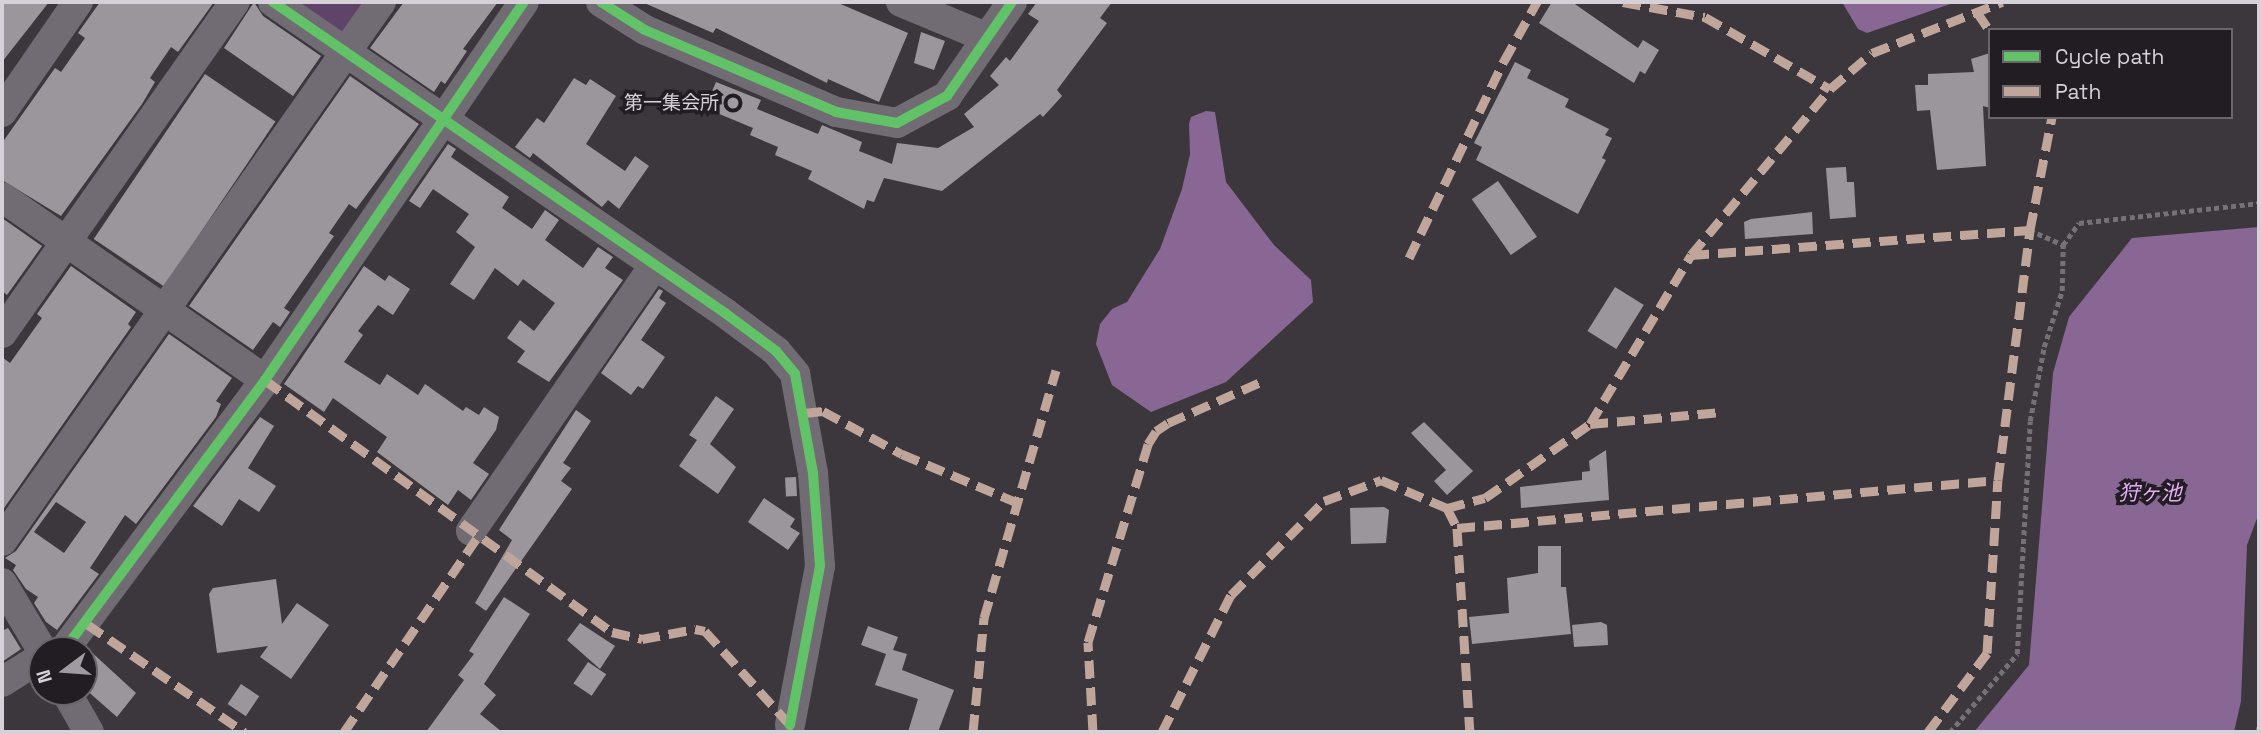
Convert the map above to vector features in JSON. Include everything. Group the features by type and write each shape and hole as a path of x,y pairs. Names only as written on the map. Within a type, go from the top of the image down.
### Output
{"street":[{"path":"2,112 78,2"},
{"path":"2,333 235,2"},
{"path":"273,2 776,351 795,374 813,473 820,566 790,725"},
{"path":"2,541 344,50 381,2"},
{"path":"74,636 265,380 524,2"},
{"path":"601,2 645,30 836,112 879,122 908,120 947,96 985,37 1012,2"},
{"path":"901,2 985,37"},
{"path":"2,197 265,380"},
{"path":"471,531 654,266"},
{"path":"2,583 34,636"},
{"path":"2,681 28,665"},
{"path":"74,706 89,732"}],"path":[{"path":"1950,732 2017,653 2030,421 2045,347 2062,291 2063,245 2078,223 2259,203"},
{"path":"2030,230 2063,245"},
{"path":"2258,732 2259,724"}],"shaded area":[{"path":"290,2 368,2 346,31 337,34"}],"water":[{"path":"1842,2 1956,2 1867,33 1858,29"},
{"path":"1206,111 1215,112 1226,182 1274,245 1311,280 1313,302 1226,382 1151,412 1112,385 1096,344 1100,324 1112,309 1127,302 1160,249 1182,189 1190,154 1191,117"},
{"name":"狩ヶ池","path":"2259,227 2259,513 2247,545 2241,701 2234,732 1974,732 2029,665 2053,373 2069,317 2132,238"}],"building":[{"path":"2,2 49,2 2,62"},
{"path":"100,2 214,2 178,52 171,47 150,78 155,82 142,104 61,216 2,180 2,143 55,68 61,72 85,38 78,33"},
{"path":"254,2 263,16 321,56 293,96 224,48"},
{"path":"404,2 498,2 463,49 467,51 445,84 441,81 434,92 370,48"},
{"path":"642,2 836,2 908,33 879,102 828,79 827,83 716,28 713,33"},
{"path":"1037,2 1112,2 1100,18 1107,23 1057,90 1062,96 1043,117 1040,114 942,191 884,178 874,202 867,200 864,209 808,179 812,171 775,155 778,147 750,135 753,128 705,108 716,82 761,100 757,109 818,134 822,125 862,142 859,151 892,164 897,143 938,148 974,127 964,114 999,85 990,76 1006,57 1010,61 1039,21 1028,14"},
{"path":"1552,2 1572,2 1638,48 1643,40 1659,50 1645,74 1640,71 1634,83 1539,23"},
{"path":"921,32 945,41 934,70 914,63"},
{"path":"1988,54 1988,107 1983,106 1986,166 1937,170 1930,110 1917,111 1915,85 1928,85 1928,74 1974,72 1971,59"},
{"path":"1515,62 1531,70 1527,78 1569,99 1565,107 1609,129 1605,135 1612,138 1602,158 1606,160 1578,214 1476,160 1482,147 1474,143"},
{"path":"205,74 275,122 164,287 94,239"},
{"path":"350,76 419,124 356,209 349,204 329,233 334,236 284,308 290,312 280,327 273,322 253,350 189,306"},
{"path":"574,78 586,85 590,79 616,96 586,144 625,171 635,156 649,166 619,209 608,200 602,207 533,153 530,158 515,147 537,118 544,123"},
{"path":"448,144 456,149 451,157 509,197 502,208 532,229 545,210 559,220 545,240 583,268 598,247 613,257 605,268 623,280 549,382 517,362 525,351 507,338 520,320 534,331 555,303 523,279 518,286 495,268 474,300 450,284 475,247 456,232 469,214 433,189 420,208 409,201"},
{"path":"1846,167 1847,182 1854,182 1856,217 1830,219 1826,168"},
{"path":"1498,181 1537,237 1511,255 1472,199"},
{"path":"1812,212 1813,234 1745,239 1744,222 1751,219"},
{"path":"2,218 42,246 7,295 2,291"},
{"path":"71,266 136,312 128,324 131,327 2,511 2,357 10,363 42,318 37,314"},
{"path":"364,266 385,281 389,275 410,289 393,315 378,305 358,331 363,335 344,362 380,385 387,374 418,395 425,384 463,411 466,407 479,415 484,407 499,417 496,430 473,463 489,474 471,500 458,490 448,505 377,452 387,437 333,398 324,412 284,384"},
{"path":"1615,287 1644,305 1616,349 1587,331"},
{"path":"659,289 663,291 659,298 666,303 641,340 665,357 643,389 638,386 631,395 601,373"},
{"path":"169,334 232,378 216,401 221,404 216,417 136,524 125,515 90,568 99,574 57,630 46,622 34,603 38,597 26,589 13,570 16,565 5,558 16,551","holes":["56,502 86,522 64,553 34,532"]},
{"path":"716,396 734,409 710,444 736,467 718,494 679,466 697,440 689,435"},
{"path":"576,410 591,421 563,463 571,468 561,481 572,489 486,611 475,603 512,540 499,530"},
{"path":"260,417 274,426 248,468 276,486 259,512 239,499 222,526 193,506"},
{"path":"1424,422 1473,471 1447,495 1434,481 1446,470 1411,433"},
{"path":"1606,450 1609,500 1521,508 1520,487 1582,480 1582,472 1590,471 1589,461"},
{"path":"796,477 797,496 786,497 785,478"},
{"path":"764,498 795,519 790,527 800,533 788,550 748,522"},
{"path":"1384,507 1389,510 1386,543 1351,544 1350,508"},
{"path":"1538,546 1561,546 1561,587 1566,587 1571,634 1472,644 1469,617 1509,613 1507,578 1538,573"},
{"path":"276,579 282,624 297,603 329,625 291,679 260,657 268,646 217,653 209,594 213,588"},
{"path":"504,597 530,614 484,684 496,695 480,714 502,732 426,732 464,680 458,675 474,654 469,651"},
{"path":"1601,622 1607,625 1608,645 1574,647 1572,625"},
{"path":"580,623 615,646 600,669 567,640"},
{"path":"868,626 898,637 893,650 907,654 902,670 954,690 938,732 908,732 918,699 875,685 886,654 861,645"},
{"path":"8,628 21,649 2,662 2,631"},
{"path":"98,658 136,693 117,717 98,700"},
{"path":"588,662 606,674 592,696 573,684"},
{"path":"241,684 259,696 246,716 228,704"}],"marked path":[{"path":"1409,258 1504,61 1537,2"},
{"path":"1623,2 1705,17 1830,89"},
{"path":"1162,732 1231,595 1324,501 1381,480 1447,508 1485,498 1590,424 1691,255 1830,89 1872,53 2002,2"},
{"path":"1977,12 1988,28"},
{"path":"1928,732 1987,653 1998,480 2030,230 2052,119"},
{"path":"1691,255 2030,230"},
{"path":"973,732 984,618 1056,370"},
{"path":"265,380 612,632 642,639 695,629 705,631 791,726"},
{"path":"1093,732 1088,642 1148,444 1156,431 1168,423 1263,381"},
{"path":"804,413 823,411 902,454 1016,502"},
{"path":"1590,424 1721,412"},
{"path":"1447,508 1457,528 1998,480"},
{"path":"1457,528 1470,732"},
{"path":"344,732 478,536"},
{"path":"87,624 244,732"}],"cycle path":[{"path":"273,2 725,313 776,351 795,374 813,473 820,566 790,725"},
{"path":"74,636 265,380 524,2"},
{"path":"601,2 645,30 836,112 897,123 947,96 1012,2"}],"place":[{"name":"第一集会所","path":"733,103"}]}
